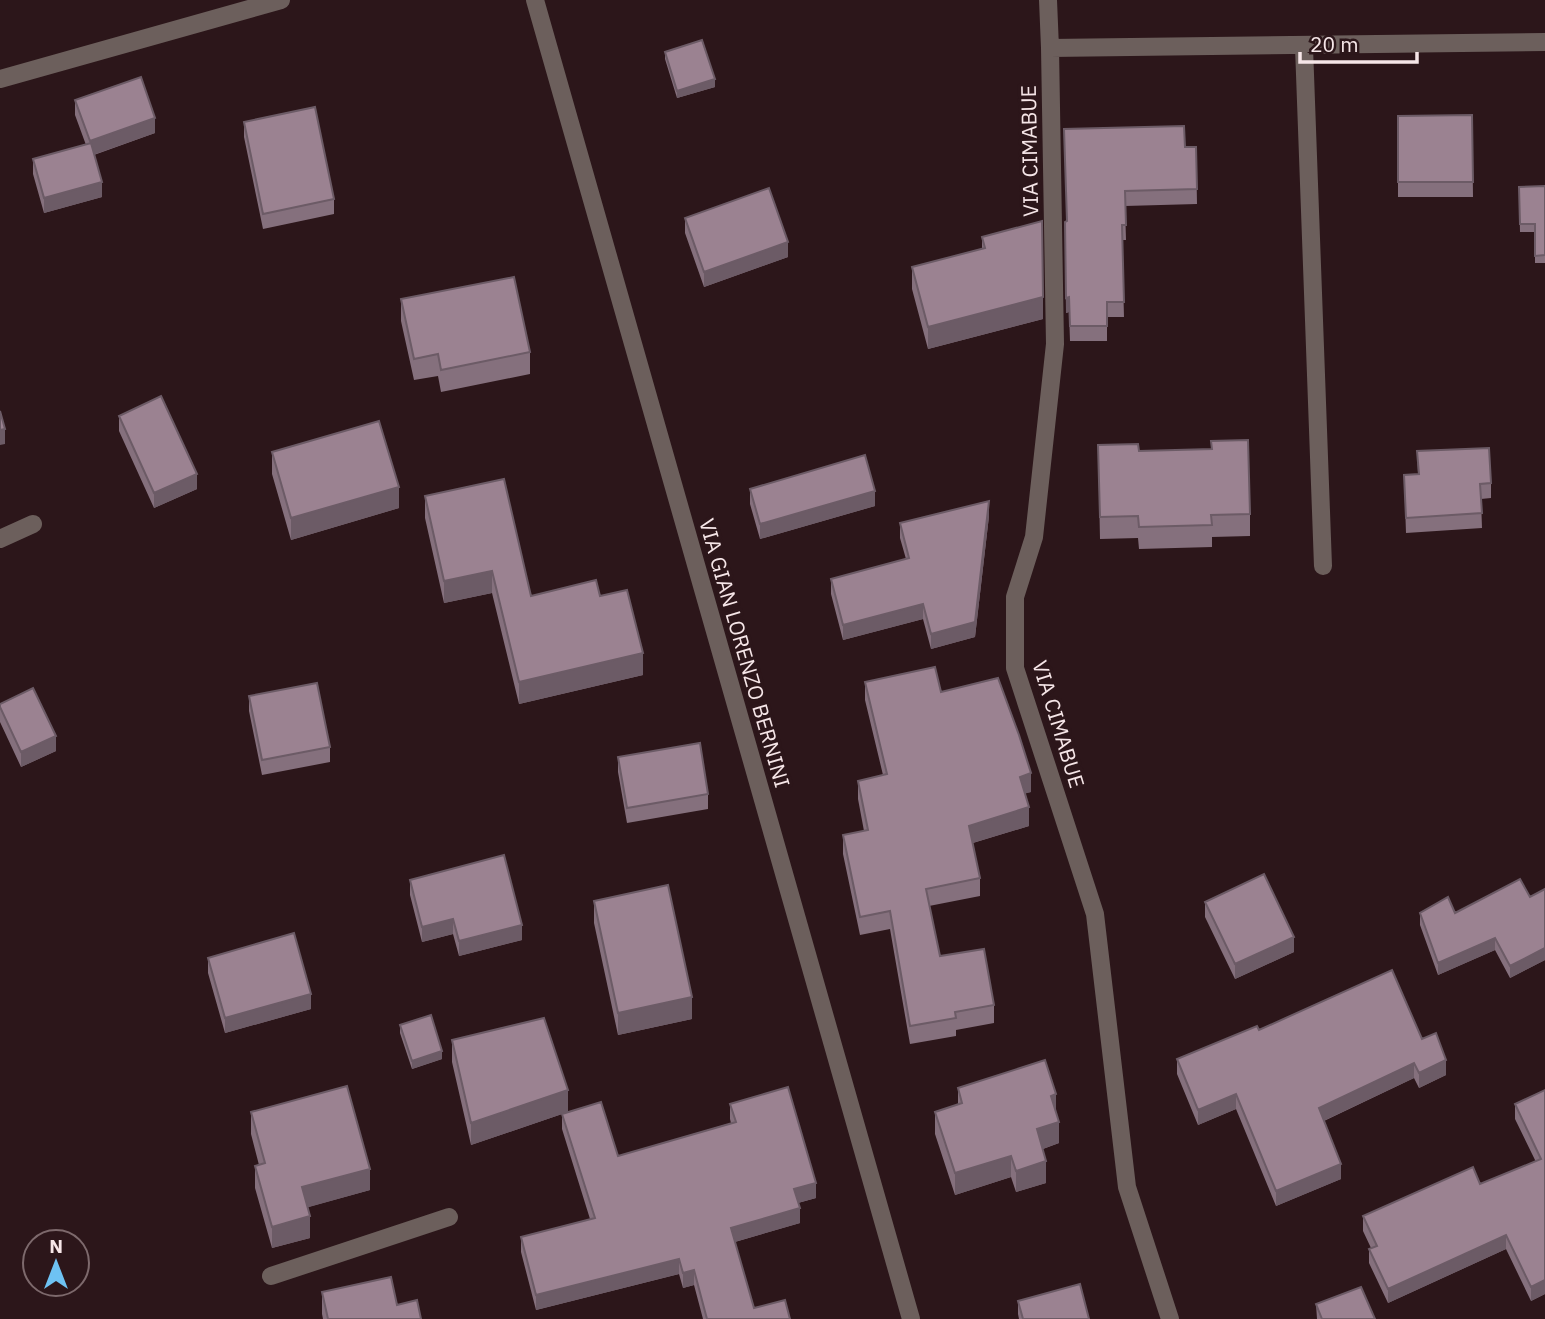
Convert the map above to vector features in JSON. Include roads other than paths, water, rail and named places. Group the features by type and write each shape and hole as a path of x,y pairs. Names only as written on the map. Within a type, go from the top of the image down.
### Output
{"street":[{"path":"0,79 281,0"},
{"name":"VIA GIAN LORENZO BERNINI","path":"536,0 911,1319"},
{"name":"VIA CIMABUE","path":"1048,0 1055,344 1034,537 1015,597 1015,668 1095,914 1127,1187 1170,1319"},
{"path":"1050,48 1545,42"},
{"path":"1304,47 1323,566"},
{"path":"0,540 33,524"},
{"path":"271,1276 449,1217"}]}
